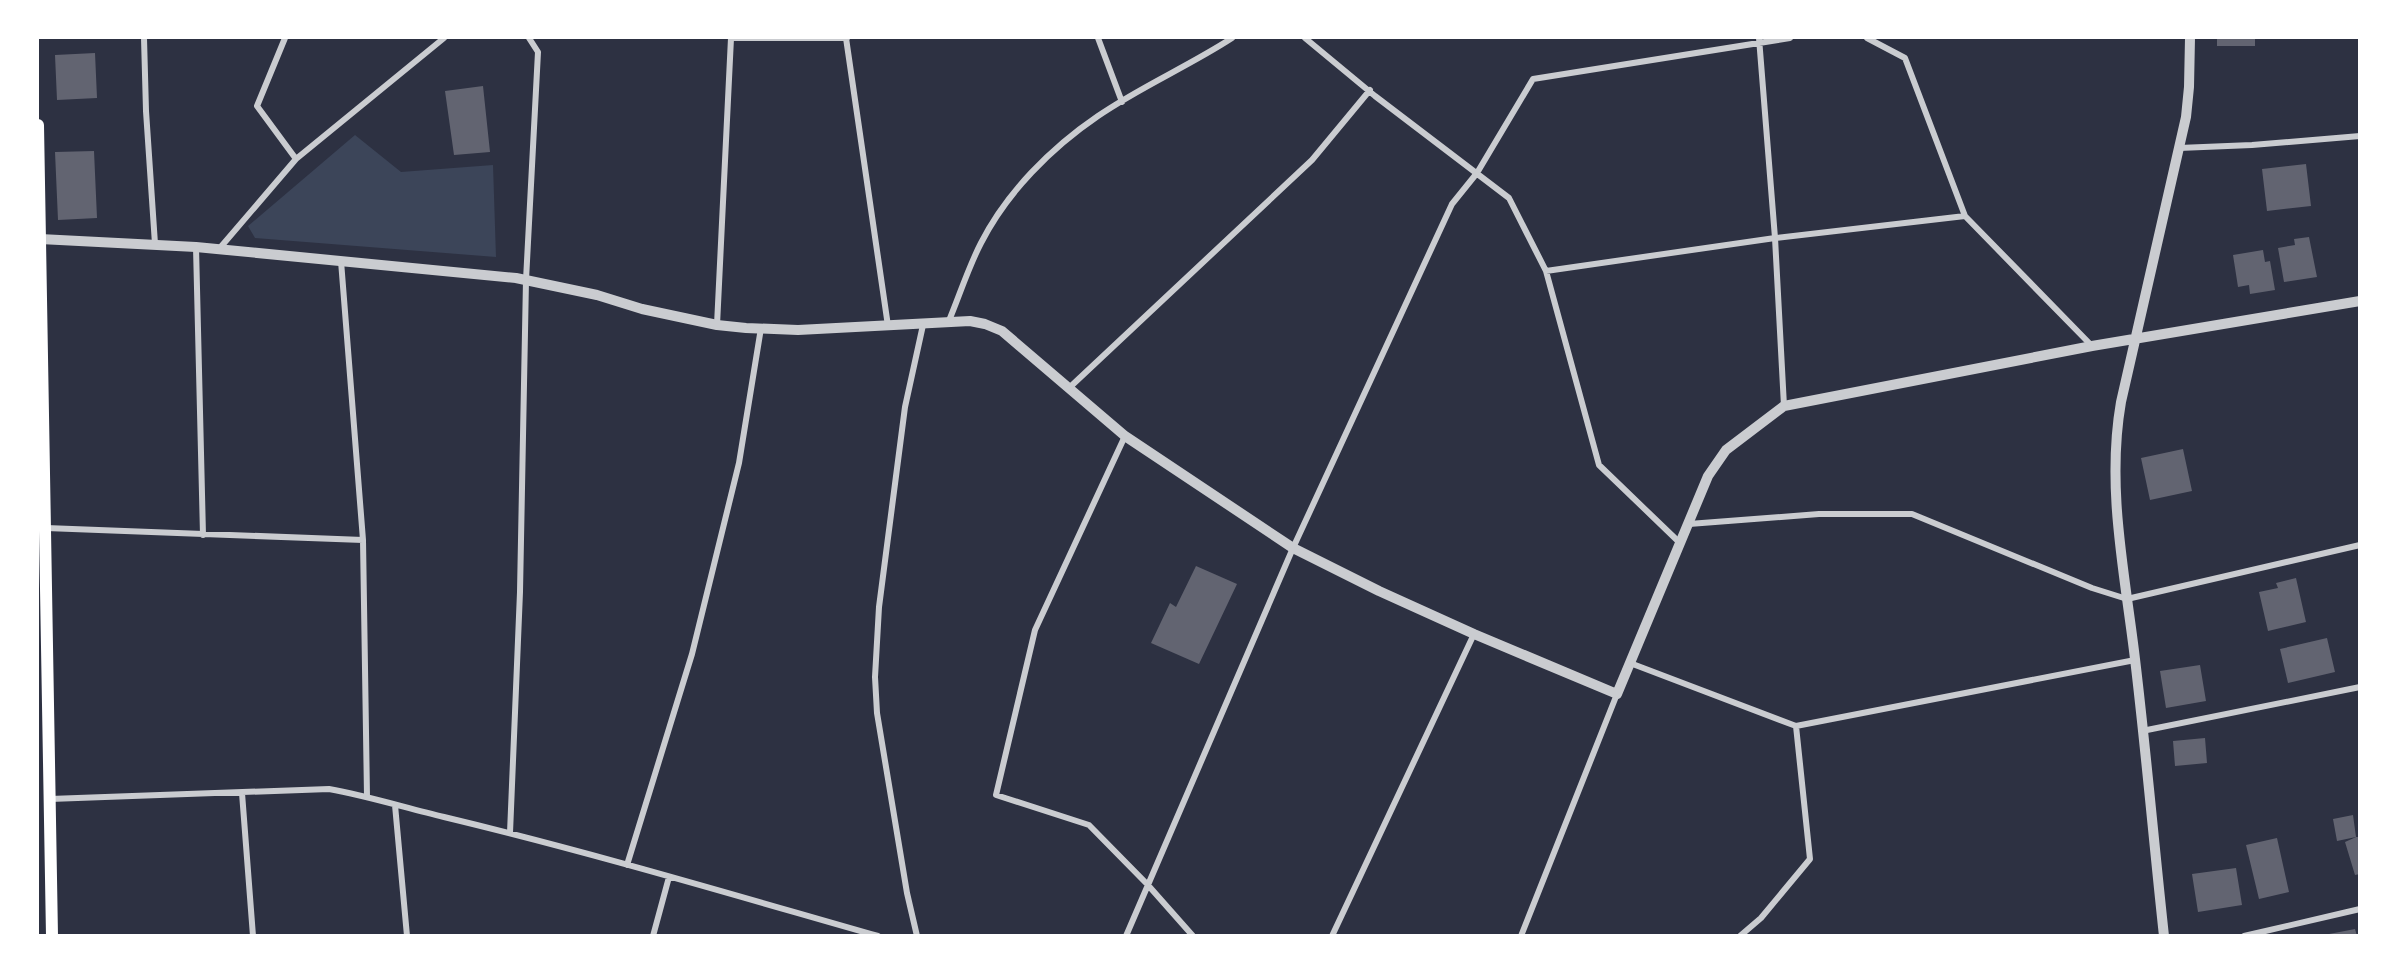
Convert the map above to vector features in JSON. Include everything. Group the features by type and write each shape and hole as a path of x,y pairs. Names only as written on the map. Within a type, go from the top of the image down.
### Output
{"main road":[{"path":"38,125 46,528 42,638 52,936"}],"street":[{"path":"144,38 146,111 155,244"},
{"path":"285,38 257,106 296,159"},
{"path":"219,249 296,159 444,38"},
{"path":"510,833 520,592 526,280 538,52 529,38"},
{"path":"717,325 731,38 846,38 888,327"},
{"path":"1098,38 1122,102"},
{"path":"948,323 981,243 1004,207 1032,172 1068,138 1099,115 1208,54 1232,38"},
{"path":"1305,38 1509,198 1546,271 1599,465 1681,544"},
{"path":"1126,936 1293,548 1452,204 1477,173 1533,79 1760,40 1790,38"},
{"path":"1867,38 1905,58 1965,216 2092,346"},
{"path":"2164,936 2135,660 2119,538 2116,441 2121,402 2188,102 2190,38"},
{"path":"1760,40 1775,238 1784,406"},
{"path":"1069,388 1312,160 1370,90"},
{"path":"2179,148 2252,145 2360,136"},
{"path":"1546,271 1775,238 1965,216"},
{"path":"39,239 196,247 526,280 717,325 798,330 970,321 1002,331 1125,436 1293,548 1379,591 1474,634 1617,694"},
{"path":"196,247 203,535"},
{"path":"341,261 363,540 367,796"},
{"path":"1521,936 1617,694 1708,476 1726,450 1784,406 2092,346 2360,301"},
{"path":"917,936 907,893 879,724 875,677 879,607 905,407 923,325"},
{"path":"627,865 692,654 739,463 761,328"},
{"path":"1125,436 1035,630 996,795 1089,825 1147,884 1193,936"},
{"path":"1689,524 1819,514 1912,514 2092,588 2127,599 2360,545"},
{"path":"46,528 363,540"},
{"path":"1332,936 1474,634"},
{"path":"1630,663 1796,726 2135,660"},
{"path":"2142,731 2360,687"},
{"path":"1740,936 1761,918 1810,859 1796,726"},
{"path":"49,799 329,789 367,796 510,833 878,936"},
{"path":"242,793 253,936"},
{"path":"395,805 407,936"},
{"path":"653,936 669,877"},
{"path":"2244,936 2360,909"}],"shaded area":[{"path":"355,135 401,172 493,165 496,257 255,238 248,226"}],"building":[{"path":"2217,38 2255,38 2255,46 2217,46"},
{"path":"95,53 97,98 57,100 55,55"},
{"path":"483,86 490,152 454,155 445,91"},
{"path":"94,151 97,218 58,220 55,152"},
{"path":"2306,164 2311,206 2267,211 2262,169"},
{"path":"2309,237 2317,277 2284,282 2278,248 2295,245 2294,239"},
{"path":"2263,250 2265,262 2270,261 2275,290 2250,294 2249,285 2238,287 2233,255"},
{"path":"2183,449 2192,491 2150,500 2141,458"},
{"path":"1196,566 1237,584 1199,664 1151,643 1170,603 1176,607"},
{"path":"2296,578 2306,622 2268,631 2259,592 2278,588 2276,583"},
{"path":"2327,638 2335,672 2288,683 2280,649"},
{"path":"2200,665 2206,701 2166,708 2160,671"},
{"path":"2205,738 2207,763 2175,766 2173,741"},
{"path":"2353,815 2356,837 2337,841 2333,819"},
{"path":"2360,837 2360,874 2355,875 2345,842"},
{"path":"2277,838 2289,892 2259,899 2246,845"},
{"path":"2236,868 2242,905 2198,912 2192,874"},
{"path":"2355,929 2357,936 2330,936 2329,934"}]}
